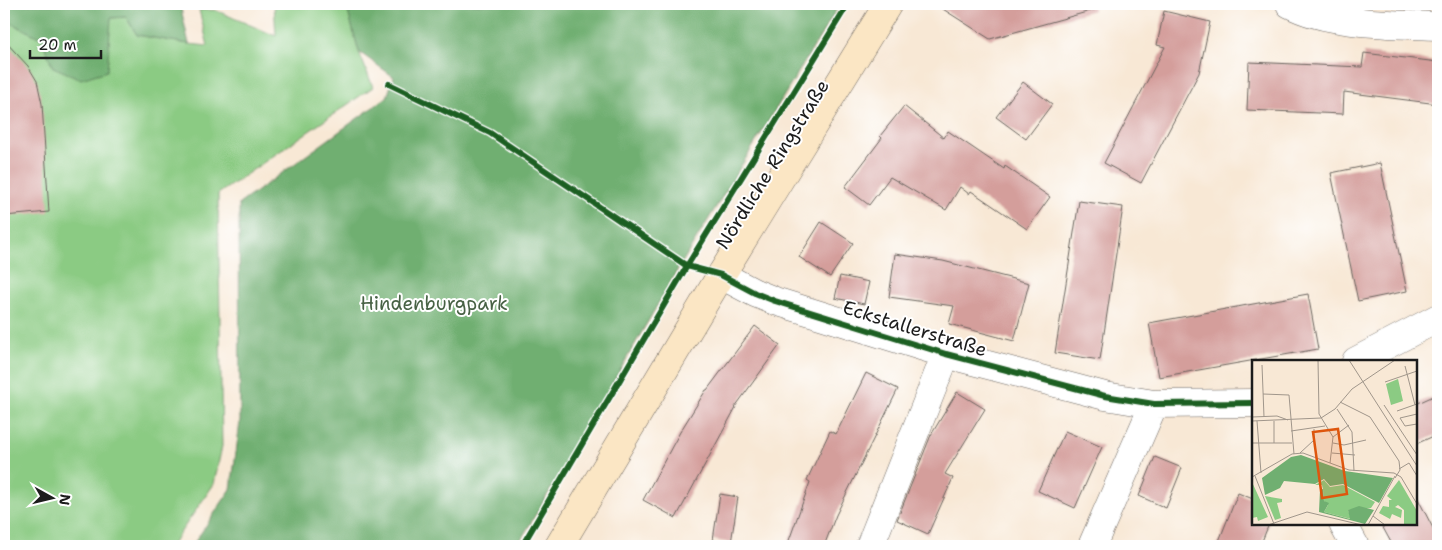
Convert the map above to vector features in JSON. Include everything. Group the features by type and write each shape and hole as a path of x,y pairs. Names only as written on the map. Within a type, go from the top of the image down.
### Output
{"main road":[{"name":"Nördliche Ringstraße","path":"559,546 720,275 888,4"}],"street":[{"path":"1290,4 1303,11 1358,22 1438,26"},
{"name":"Eckstallerstraße","path":"720,275 755,294 774,301 946,354 1105,396 1154,404 1252,403"},
{"path":"1358,360 1438,318"},
{"path":"870,546 946,354"},
{"path":"1092,546 1154,404"},
{"path":"1344,525 1355,546"}],"green space":[{"path":"4,4 180,4 189,44 137,35 126,17 111,18 107,71 81,79 53,67 41,38 9,22 4,23"},
{"path":"274,4 346,4 359,52 373,87 218,194 222,446 214,484 171,546 4,546 4,23 9,22 41,38 53,67 106,71 110,18 126,17 137,35 208,46 199,10 215,10 276,36"},
{"name":"Hindenburgpark","path":"346,4 840,4 677,271 517,546 192,546 231,489 240,422 239,204 387,97 394,77 359,52"}],"building":[{"path":"935,4 1093,4 1094,10 990,39"},
{"path":"1164,11 1210,22 1199,73 1141,183 1104,163 1165,47 1157,45"},
{"path":"4,40 28,66 37,81 42,104 49,212 4,216"},
{"path":"1364,53 1438,62 1438,104 1344,92 1343,114 1247,110 1249,62 1362,67"},
{"path":"1023,82 1052,104 1026,139 996,117"},
{"path":"904,106 944,138 948,131 1004,169 1005,166 1050,197 1027,229 971,191 969,194 960,187 946,210 890,177 869,205 845,187 882,138 880,136"},
{"path":"1380,163 1407,291 1358,301 1331,173"},
{"path":"1079,201 1123,207 1100,360 1055,353"},
{"path":"821,222 853,243 830,277 799,257"},
{"path":"895,254 943,261 1029,283 1014,341 949,324 954,306 889,297"},
{"path":"840,276 869,282 864,304 835,298"},
{"path":"1308,294 1318,349 1159,377 1149,323"},
{"path":"755,326 780,345 735,407 676,518 643,500 680,432 706,390"},
{"path":"866,373 898,389 836,515 824,546 787,546 810,482 807,480 830,431 836,434"},
{"path":"957,392 985,409 945,474 953,478 928,534 897,520 931,435"},
{"path":"1438,394 1438,434 1417,444 1417,404"},
{"path":"1065,431 1102,447 1075,508 1038,491"},
{"path":"1155,457 1182,468 1166,508 1139,496"},
{"path":"1238,493 1252,499 1252,525 1269,525 1260,546 1217,546"},
{"path":"720,494 738,497 731,543 713,540"},
{"path":"1417,497 1438,538 1438,546 1393,546 1382,525 1417,525"}],"cycle path":[{"path":"522,546 687,266 848,4"},
{"path":"389,84 490,133 687,266 721,275 775,301 946,354 1105,396 1154,404 1252,403"}]}
